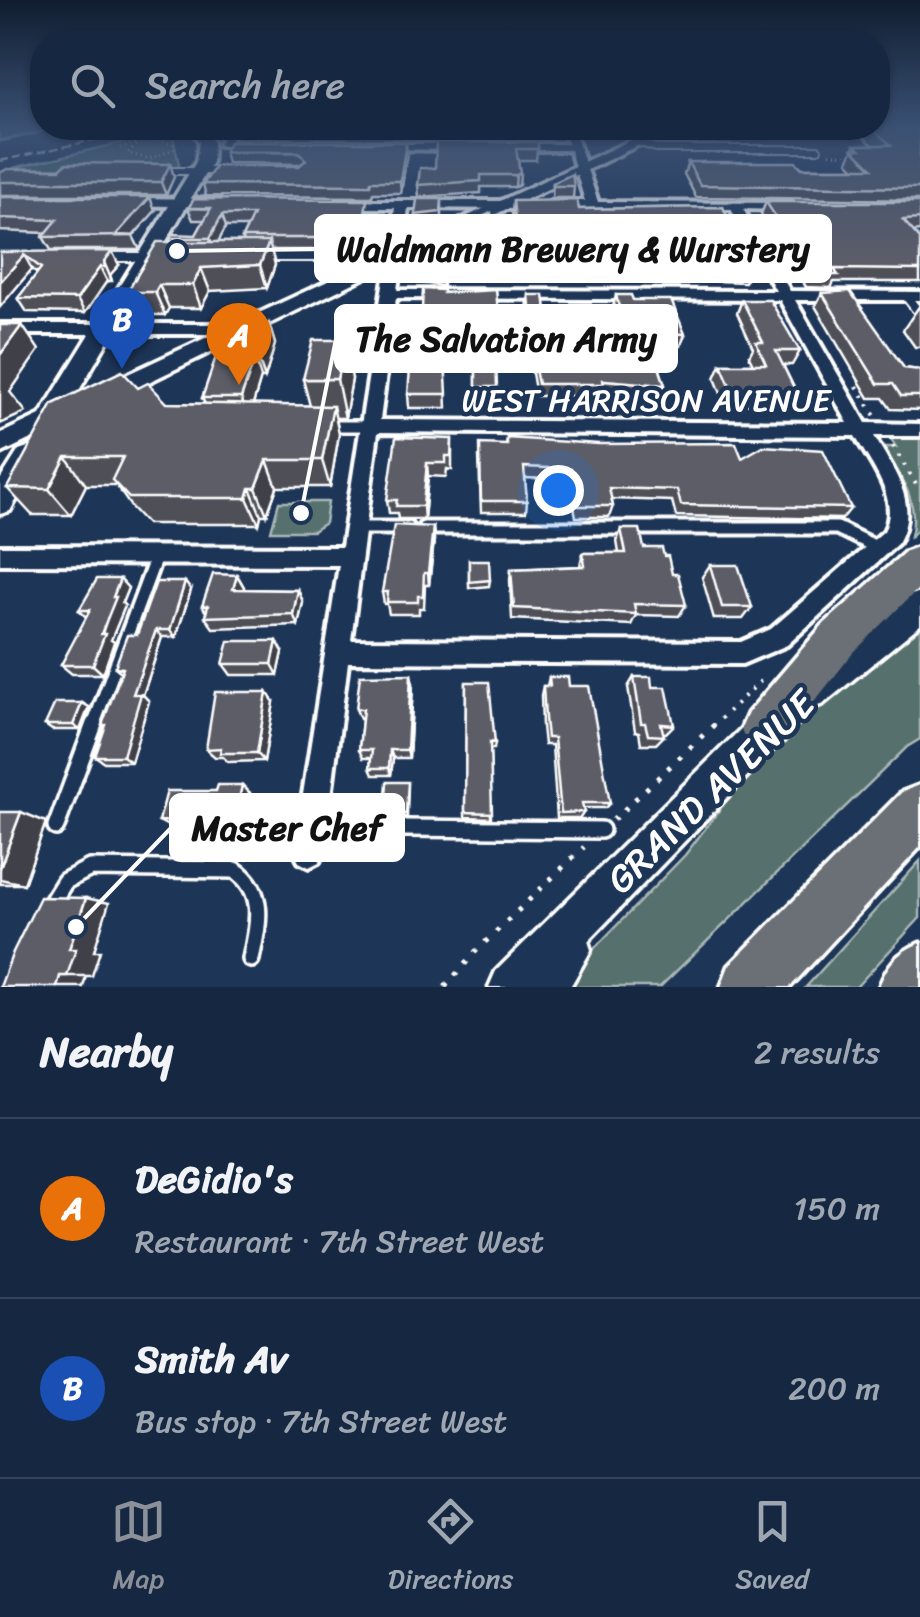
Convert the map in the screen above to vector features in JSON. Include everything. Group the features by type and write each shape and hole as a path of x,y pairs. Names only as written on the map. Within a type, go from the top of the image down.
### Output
{"highway":[{"path":"764,729 838,640 920,562"},
{"path":"750,987 920,810"},
{"path":"908,987 920,972"}],"main road":[{"path":"0,502 107,329 159,257 183,202 185,173"},
{"path":"0,445 573,173"},
{"name":"GRAND AVENUE","path":"512,987 764,729 920,606"},
{"path":"542,987 624,876"}],"street":[{"path":"581,173 592,206"},
{"path":"110,202 241,203"},
{"path":"332,204 806,206"},
{"path":"309,852 402,204"},
{"path":"338,651 727,655 756,650 779,638 900,526 893,487 872,430 785,296 734,206"},
{"path":"388,294 913,296"},
{"path":"0,329 240,329"},
{"name":"WEST HARRISON AVENUE","path":"371,426 920,430"},
{"path":"0,556 352,556"}],"lane":[{"path":"96,257 159,257"},
{"path":"259,257 339,257 370,268"},
{"path":"913,296 920,314"},
{"path":"312,426 371,426"},
{"path":"356,528 837,528 878,548"},
{"path":"56,827 156,557"},
{"path":"312,827 601,830"},
{"path":"43,922 54,894 65,881 90,868 235,870 246,876 259,899 251,959"}],"path":[{"path":"872,430 920,491"},
{"path":"445,987 477,950 779,663"},
{"path":"235,870 273,830"}],"green space":[{"path":"889,436 920,439 920,527 911,536 911,500 883,447 896,447"},
{"path":"279,502 328,502 325,523 313,531 271,531"},
{"path":"920,619 920,739 907,747 660,987 557,987 685,855 752,767"},
{"path":"920,861 920,918 856,987 806,987"}],"building":[{"path":"0,173 165,173 161,182 0,182"},
{"path":"211,173 401,173 400,181 371,181 370,185 203,184"},
{"path":"419,173 520,173 481,175 481,181 418,185"},
{"path":"694,173 920,173 920,188 700,185"},
{"path":"572,174 574,186 553,186 553,183"},
{"path":"0,197 150,197 116,235 134,236 43,237 57,220 0,218"},
{"path":"194,199 367,200 365,213 370,214 364,238 242,238 253,215 222,215 210,238 170,238 172,234 196,235 211,208 188,208"},
{"path":"417,199 442,199 441,212 415,215"},
{"path":"577,200 579,209 723,207 750,269 721,268 713,250 687,260 665,260 667,265 586,266 581,242 518,246 513,201"},
{"path":"766,202 920,202 920,219 903,220 920,239 920,270 834,269 838,275 813,275"},
{"path":"491,213 494,261 443,264 443,273 408,268 410,252"},
{"path":"157,242 269,242 260,265 201,268 193,285 159,285 155,292 127,292"},
{"path":"112,251 105,267 100,267 77,299 18,298 41,268 24,255 0,282 0,252"},
{"path":"423,289 443,293 496,290 500,334 485,335 484,309 422,308"},
{"path":"850,291 904,368 920,370 920,396 901,396 893,384 878,384 822,293"},
{"path":"529,295 544,295 547,316 531,316"},
{"path":"616,295 631,295 633,300 671,300 685,334 657,333 663,349 653,349 665,385 603,380 604,384 538,384 532,355 554,355 555,363 587,364 582,343 604,343 597,316 621,315"},
{"path":"742,300 770,300 800,351 776,351 795,390 732,390 721,364 766,364 756,342 763,342"},
{"path":"243,324 269,324 241,398 202,398 224,333"},
{"path":"0,325 22,325 0,355"},
{"path":"313,340 345,340 337,379 303,379"},
{"path":"412,343 444,343 447,394 408,394"},
{"path":"476,363 496,363 497,387 476,387"},
{"path":"122,371 138,388 148,383 167,403 333,406 322,460 267,460 256,488 250,488 247,498 129,498 112,480 123,457 66,457 49,489 7,488 53,404"},
{"path":"396,437 452,439 451,456 446,456 446,463 427,463 423,506 396,506 397,500 387,500"},
{"path":"507,438 599,444 736,443 742,458 763,446 823,450 851,508 681,505 677,490 609,488 613,506 579,506 571,469 524,467 527,501 481,501 480,444 507,445"},
{"path":"394,525 433,527 428,573 424,573 423,596 418,596 418,602 387,602 388,592 382,592"},
{"path":"621,529 640,529 644,548 662,548 672,574 678,574 686,605 634,604 636,614 514,608 511,569 585,566 583,553 626,553"},
{"path":"469,560 489,560 490,580 469,582"},
{"path":"710,565 738,565 752,607 722,607"},
{"path":"213,574 237,575 233,589 298,590 293,614 205,617 208,606 202,606"},
{"path":"97,579 120,579 93,665 61,665 90,610 79,610"},
{"path":"156,582 185,582 170,630 156,630 133,694 141,694 123,756 95,756 123,668 115,667 127,635 137,635"},
{"path":"229,641 277,641 272,664 223,664"},
{"path":"411,674 407,750 390,750 389,768 370,768 372,750 359,750 363,709 356,709 360,675"},
{"path":"549,677 568,677 569,686 589,686 610,803 582,803 584,812 561,813 554,738 547,738 545,718 543,686 550,686"},
{"path":"634,677 651,677 652,687 666,687 674,725 661,724 664,736 648,735 645,723 641,723"},
{"path":"466,682 489,682 495,743 490,742 492,813 465,812"},
{"path":"215,692 267,692 257,753 206,749"},
{"path":"55,703 82,703 73,725 45,725"},
{"path":"387,782 408,782 406,814 385,813"},
{"path":"218,785 242,785 234,822 159,821 167,791 216,791"},
{"path":"0,812 21,812 0,868"},
{"path":"40,897 86,898 69,949 76,949 67,976 60,976 57,987 0,987 13,952"}],"place":[{"name":"Waldmann Brewery & Wurstery","path":"177,251"},
{"name":"Smith Av","path":"122,369"},
{"name":"DeGidio's","path":"239,385"},
{"name":"The Salvation Army","path":"301,513"},
{"name":"Master Chef","path":"76,927"}]}
